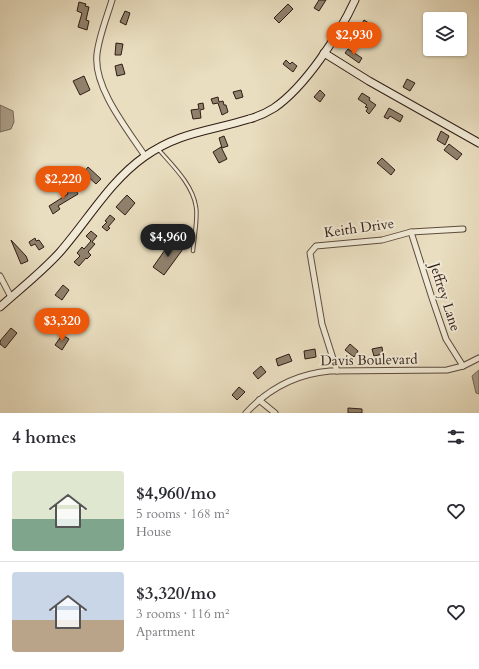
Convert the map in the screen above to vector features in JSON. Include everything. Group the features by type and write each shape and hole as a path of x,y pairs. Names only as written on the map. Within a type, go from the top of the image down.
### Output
{"street":[{"path":"112,0 97,53 99,73 104,91 145,156"},
{"path":"0,307 55,257 121,178 145,156 167,142 192,133 248,120 272,109 289,95 324,53 335,37 355,0"},
{"path":"324,53 369,81 479,143"},
{"name":"Keith Drive","path":"337,371 322,324 310,253 316,246 382,240 412,232 463,229"},
{"name":"Jeffrey Lane","path":"412,232 446,339 463,366"},
{"path":"0,276 11,297"},
{"name":"Davis Boulevard","path":"246,413 259,400 280,385 297,377 312,373 337,371 439,371 463,366 479,358"},
{"path":"259,400 275,413"}],"lane":[{"path":"157,148 193,194 196,208 193,251"}],"shaded area":[{"path":"0,105 13,111 14,122 11,129 0,132"},
{"path":"479,370 479,394 476,393 472,376"}],"building":[{"path":"319,0 326,0 319,11 314,8"},
{"path":"79,2 86,4 85,6 89,7 86,20 89,21 87,30 78,27 82,13 77,11"},
{"path":"288,4 293,9 279,23 274,18"},
{"path":"125,11 130,13 126,25 120,22"},
{"path":"364,20 372,25 369,30 361,25"},
{"path":"116,43 123,44 121,55 115,55"},
{"path":"348,49 362,58 359,63 345,53"},
{"path":"286,60 290,64 292,62 297,66 293,72 283,64"},
{"path":"122,64 125,74 117,76 115,66"},
{"path":"84,76 90,90 80,95 73,81"},
{"path":"407,79 415,83 410,91 403,87"},
{"path":"241,90 243,97 236,99 233,92"},
{"path":"320,90 325,95 320,102 314,97"},
{"path":"362,93 370,98 369,100 376,105 369,114 366,111 368,108 365,107 367,105 358,99"},
{"path":"218,97 219,102 223,101 224,105 226,105 228,112 222,115 218,103 213,104 211,99"},
{"path":"203,103 204,109 200,110 201,118 193,119 191,110 199,109 198,104"},
{"path":"389,108 403,116 400,122 390,116 388,119 384,117"},
{"path":"441,131 449,136 445,145 437,140"},
{"path":"224,136 228,146 222,148 219,138"},
{"path":"449,144 462,154 457,160 444,150"},
{"path":"221,147 227,159 219,163 213,152"},
{"path":"382,158 395,170 391,175 377,163"},
{"path":"88,167 101,179 96,184 85,174 81,178 76,173 80,168 84,172"},
{"path":"74,187 78,194 58,206 60,209 53,214 49,206 68,194 66,191"},
{"path":"127,195 135,203 125,215 116,207"},
{"path":"110,215 115,219 108,227 110,228 107,231 102,227 107,222 105,221"},
{"path":"91,231 97,236 92,242 95,244 88,252 91,255 79,266 74,262 80,256 77,253 82,247 84,249 91,241 86,236"},
{"path":"35,238 36,241 39,240 44,247 39,250 35,244 31,246 29,242"},
{"path":"11,240 26,256 28,261 21,264"},
{"path":"172,240 183,249 164,275 153,267"},
{"path":"63,285 69,290 62,300 55,295"},
{"path":"11,328 17,333 5,348 0,344 0,341"},
{"path":"62,335 69,339 62,350 55,345"},
{"path":"350,344 358,351 354,357 345,350"},
{"path":"382,347 383,354 374,356 372,349"},
{"path":"315,349 316,357 305,359 304,351"},
{"path":"289,354 292,361 278,366 276,359"},
{"path":"261,366 266,372 258,379 253,373"},
{"path":"239,387 245,392 237,400 232,395"},
{"path":"348,408 362,409 362,413 348,413"}]}
